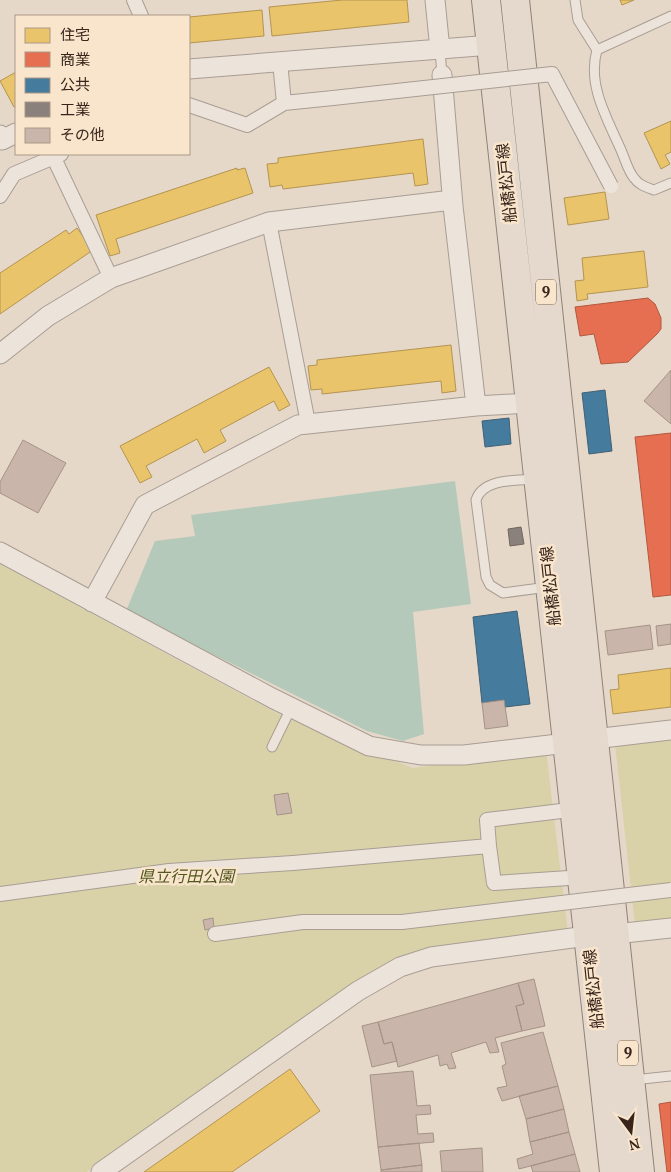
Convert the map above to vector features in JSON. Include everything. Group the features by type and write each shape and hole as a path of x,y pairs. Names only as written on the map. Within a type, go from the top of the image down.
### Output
{"main road":[{"name":"船橋松戸線","path":"486,0 538,478 564,586 594,739 640,1172"},
{"name":"船橋松戸線","path":"515,0 564,586 567,743 614,1172"}],"street":[{"path":"435,0 440,50"},
{"path":"190,69 491,45"},
{"path":"280,62 284,103"},
{"path":"190,105 247,125 284,103 552,74 611,186"},
{"path":"442,75 452,200 476,406"},
{"path":"0,135 2,140 15,134"},
{"path":"0,196 14,174 55,155 111,278"},
{"path":"0,354 48,316 111,278 269,222 452,200"},
{"path":"269,222 308,424"},
{"path":"92,602 145,505 298,425 530,402"},
{"path":"0,552 292,708 368,746 420,755 464,755 567,743"},
{"path":"594,739 671,730"},
{"path":"561,811 487,820 489,846 494,883 569,878"},
{"path":"0,894 169,871 293,863 489,846"},
{"path":"215,934 303,922 402,922 671,890"},
{"path":"615,934 671,928"},
{"path":"101,1172 358,991 400,967 431,957 464,951 588,936"}],"lane":[{"path":"575,0 578,20 597,50 593,65 596,90 634,178 643,186 654,190 671,183"},
{"path":"597,50 671,16"},
{"path":"440,50 442,75"},
{"path":"538,478 487,486 476,500 486,578 490,585 502,593 564,586"},
{"path":"272,747 292,708"},
{"path":"630,1080 671,1076"}],"green space":[{"name":"県立行田公園","path":"0,564 284,717 413,768 546,750 568,933 354,984 87,1172 0,1172"},
{"path":"671,739 671,921 635,925 615,744"}],"shaded area":[{"path":"455,481 471,604 413,612 424,734 403,741 367,731 126,611 155,541 195,536 191,515"}],"building: 住宅":[{"path":"342,0 407,0 409,22 272,36 269,7"},
{"path":"620,0 634,0 622,5"},
{"path":"262,10 264,36 190,43 190,17"},
{"path":"15,73 15,106 14,107 0,81"},
{"path":"671,121 671,152 665,155 670,164 661,169 644,133"},
{"path":"423,139 428,184 415,186 413,173 283,189 282,185 270,187 267,164 278,163 278,158"},
{"path":"237,168 237,170 245,168 253,193 116,239 120,253 110,256 96,215"},
{"path":"605,192 609,219 568,225 564,198"},
{"path":"77,228 93,250 0,314 0,273 66,230 69,234"},
{"path":"644,251 648,287 587,294 588,299 577,301 575,281 584,280 582,258"},
{"path":"451,345 456,391 442,393 441,381 322,394 322,389 311,390 308,366 317,365 317,360"},
{"path":"269,367 290,405 279,411 274,401 220,430 226,441 204,453 197,439 146,466 152,477 140,483 120,446"},
{"path":"671,668 671,707 613,714 610,690 619,689 618,675"},
{"path":"290,1069 320,1111 232,1172 144,1172"}],"building: 商業":[{"path":"648,298 655,304 661,318 661,329 628,362 601,364 594,334 580,336 575,307"},
{"path":"671,433 671,595 653,597 635,437"},
{"path":"671,1102 671,1171 667,1172 659,1104"}],"building: 公共":[{"path":"605,390 612,451 589,454 582,393"},
{"path":"509,418 511,444 485,447 482,421"},
{"path":"517,611 530,704 505,707 504,700 482,703 473,617"}],"building: 工業":[{"path":"521,527 524,544 510,546 508,529"}],"building: その他":[{"path":"671,370 671,424 644,401"},
{"path":"23,440 66,463 38,513 0,493 0,482"},
{"path":"671,624 671,644 658,646 656,626"},
{"path":"650,625 653,649 608,655 605,631"},
{"path":"504,700 508,726 485,729 482,703"},
{"path":"288,793 292,813 277,815 274,795"},
{"path":"213,918 214,928 205,930 203,920"},
{"path":"534,979 545,1026 522,1031 516,1006 524,1004 518,983"},
{"path":"518,983 524,1004 516,1006 522,1031 495,1038 499,1052 490,1053 486,1042 451,1053 456,1068 449,1069 447,1064 440,1066 438,1055 398,1067 392,1042 384,1044 378,1022"},
{"path":"378,1022 384,1044 392,1042 397,1061 372,1067 362,1026"},
{"path":"543,1032 558,1086 502,1101 497,1088 507,1086 502,1066 506,1064 501,1043"},
{"path":"413,1071 417,1106 430,1105 431,1114 416,1115 418,1134 433,1133 434,1142 378,1147 370,1075"},
{"path":"558,1086 564,1109 526,1119 519,1096"},
{"path":"564,1109 569,1132 530,1142 526,1119"},
{"path":"569,1132 575,1154 519,1169 517,1159 533,1154 530,1142"},
{"path":"419,1143 422,1165 381,1170 378,1147"},
{"path":"482,1148 483,1172 442,1172 440,1151"},
{"path":"575,1154 580,1172 533,1172 531,1166"},
{"path":"422,1165 422,1172 381,1172 381,1170"}]}
